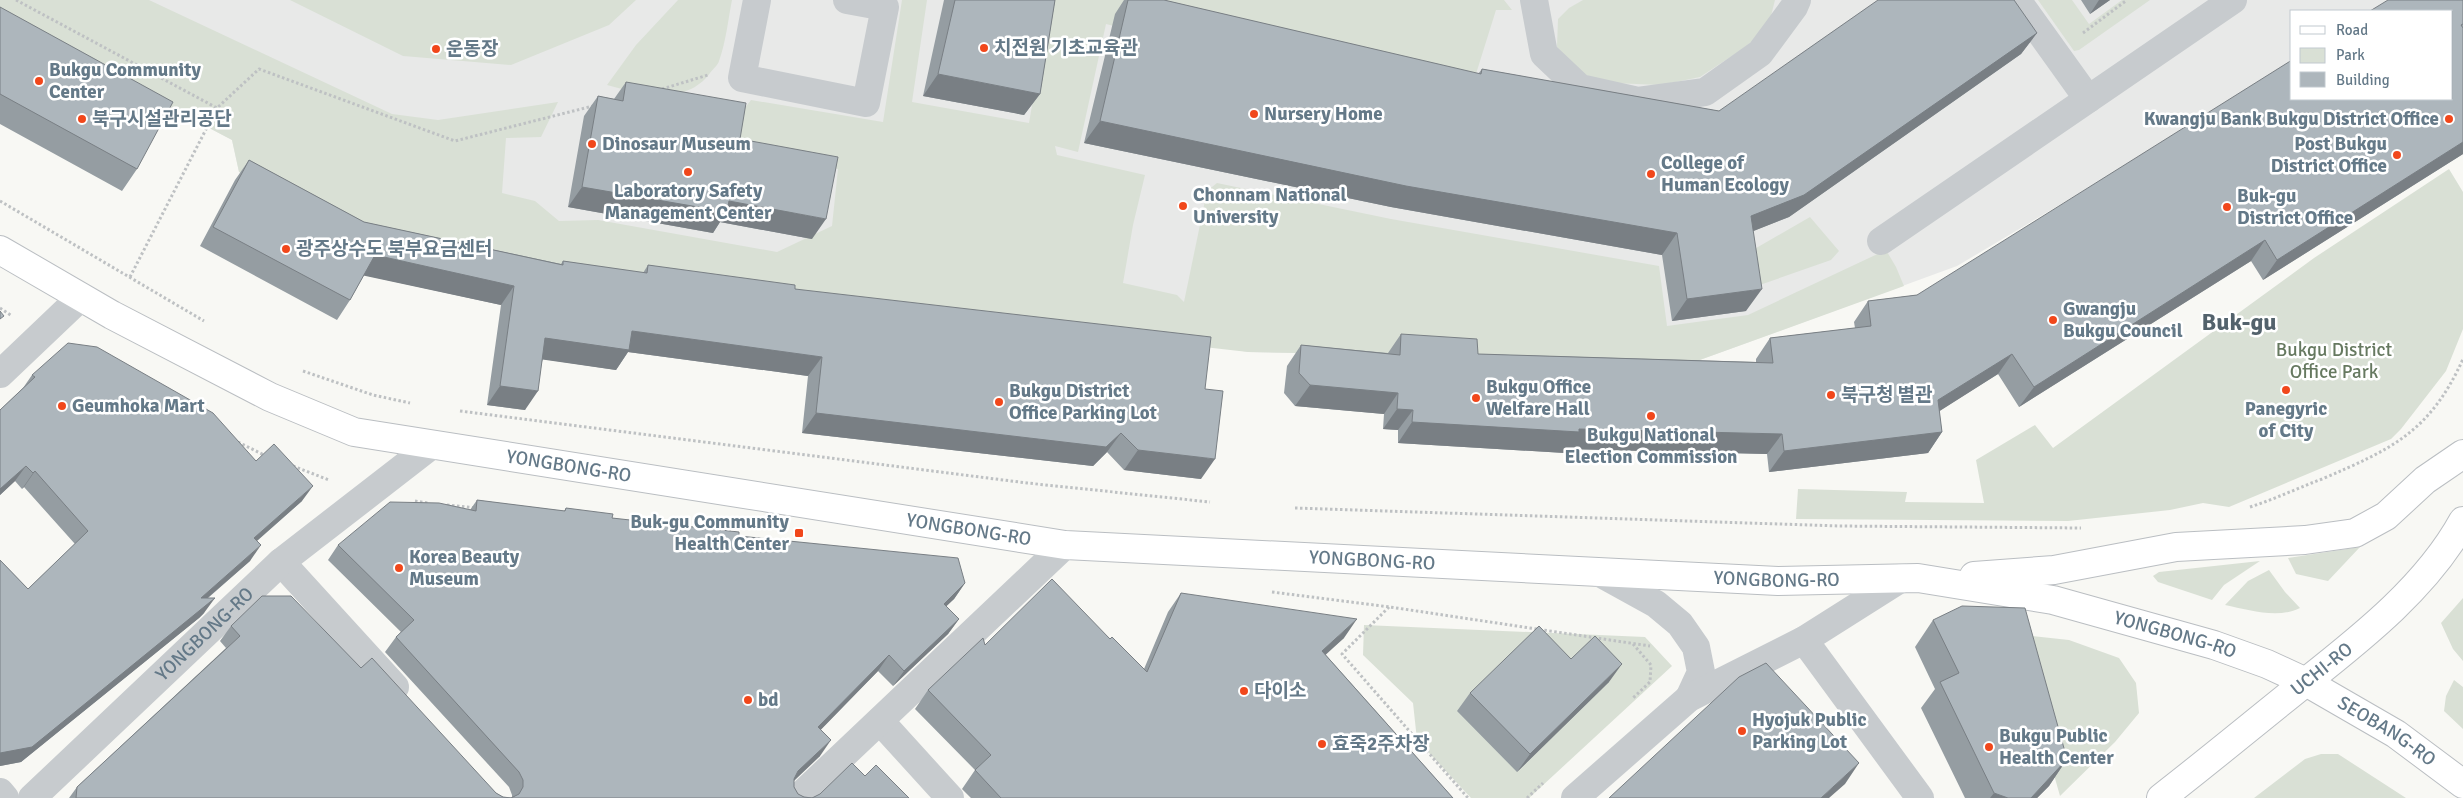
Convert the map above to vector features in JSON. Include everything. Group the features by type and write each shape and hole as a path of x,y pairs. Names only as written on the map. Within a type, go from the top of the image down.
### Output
{"main road":[{"name":"YONGBONG-RO","path":"0,250 81,298 270,397 354,432 1065,545 1778,581 1910,578 2053,600 2214,644 2267,664 2306,682"},
{"path":"1910,578 2054,570 2176,547 2305,540 2355,533 2386,516 2425,480 2463,454"},
{"name":"UCHI-RO","path":"2161,798 2359,638 2413,588 2453,539 2463,521"},
{"name":"SEOBANG-RO","path":"2306,682 2396,734 2463,784"}],"street":[{"path":"756,0 742,78 866,103 885,8 847,0"},
{"path":"1534,0 1544,54 1580,88 1638,101 1706,92 1760,53 1794,7 1796,0"},
{"path":"2017,0 2088,99"},
{"path":"1881,241 2233,0"},
{"path":"0,374 81,298"},
{"name":"YONGBONG-RO","path":"32,798 281,562 432,444"},
{"path":"798,798 1065,545"},
{"path":"281,562 409,702"},
{"path":"1598,572 1656,604 1680,624 1691,639 1696,647 1701,672 1689,698"},
{"path":"1575,798 1689,698 1804,640 1910,578"},
{"path":"1804,640 1920,798"},
{"path":"880,721 950,798"},
{"path":"0,792 5,798"}],"path":[{"path":"16,0 217,108"},
{"path":"2078,36 2127,0"},
{"path":"130,277 217,108 259,69 455,141 595,106"},
{"path":"661,89 708,77"},
{"path":"0,201 206,322"},
{"path":"2245,508 2373,457 2401,440 2433,410 2450,387 2463,359"},
{"path":"300,370 373,395 416,405"},
{"path":"457,411 1027,483 1210,502"},
{"path":"1295,508 1839,526 2085,528"},
{"path":"1390,607 1342,654 1468,798"},
{"path":"1628,702 1650,682 1651,665 1632,643"},
{"path":"1527,798 1549,778"}],"shaded area":[{"name":"Chonnam National University","path":"0,0 2391,0 2376,10 2290,10 2290,66 1957,266 1697,361 1248,352 239,172 232,140 0,18"}],"green space":[{"path":"0,0 149,0 392,114 438,120 558,102 541,137 506,138 502,193 535,201 559,221 598,220 777,252 832,226 838,169 739,149 741,113 751,100 883,122 902,0 927,0 912,102 1029,123 1050,0 1504,0 1512,10 1496,10 1475,77 1430,106 1106,24 1078,152 1055,146 1057,155 1145,175 1133,225 1123,283 1177,295 1184,302 1207,191 1217,183 1391,219 1659,266 1667,326 1748,315 1886,250 1904,286 1697,361 1248,352 822,304 376,241 239,172 232,140 0,18"},
{"path":"290,0 636,0 609,25 511,65 403,56"},
{"path":"678,0 732,0 717,66 700,83 689,90 676,94 648,94 607,85 636,45"},
{"path":"1583,0 1775,0 1768,28 1744,48 1700,77 1661,85 1612,83 1582,74 1557,47 1558,19 1569,8"},
{"path":"2038,0 2072,0 2089,24 2122,0 2150,0 2079,50 2074,51"},
{"name":"Bukgu District Office Park","path":"2449,169 2463,192 2463,329 2446,371 2391,439 2229,507 2203,503 2170,510 2068,521 1796,519 1798,489 1907,492 1905,502 1984,503 1976,460 2035,425 2053,448 2314,258"},
{"path":"1810,217 1839,251 1831,260 1754,287 1751,251"},
{"path":"2360,547 2328,581 2296,574 2288,558"},
{"path":"2260,561 2224,585 2212,600 2158,582 2153,576 2159,572"},
{"path":"2269,570 2285,592 2300,608 2282,613 2273,613 2225,605 2248,581"},
{"path":"2463,598 2463,661 2453,649 2441,623"},
{"path":"1364,625 1645,637 1672,666 1529,798 1471,798 1417,740 1413,703 1363,655"},
{"path":"2014,634 2069,640 2119,658 2136,683 2139,713 2115,742 2060,796"},
{"path":"2454,680 2463,687 2463,729 2444,711 2446,696"},
{"path":"2321,754 2338,754 2406,798 2254,798 2305,759"}],"building":[{"name":"치전원 기초교육관","path":"955,0 1055,0 1040,94 938,74"},
{"path":"1128,0 1164,0 1481,74 1482,69 1719,111 1878,0 2014,0 2037,33 1804,195 1751,216 1762,289 1687,299 1677,233 1406,186 1100,121"},
{"path":"2388,0 2463,0 2463,24 2461,25 2463,28 2463,142 2277,260 2265,240 2034,387 2012,354 1938,400 1942,432 1784,451 1782,434 1579,429 1579,432 1412,422 1413,410 1397,409 1398,393 1310,385 1299,373 1301,345 1400,355 1401,334 1477,339 1478,354 1773,363 1770,338 1871,326 1868,301 1917,295 2290,61 2290,100 2453,100 2453,10 2372,10"},
{"name":"Bukgu Community Center","path":"0,7 173,102 137,169 0,94"},
{"path":"626,82 746,103 740,139 838,157 826,219 729,201 727,212 582,187 598,96 623,101"},
{"path":"249,160 364,222 563,265 563,261 647,273 648,265 795,285 795,289 1211,337 1205,389 1223,391 1215,459 1138,450 1121,433 1106,447 816,413 822,357 632,331 629,350 545,338 538,391 500,386 514,286 375,255 350,300 213,227"},
{"path":"0,311 4,316 0,319"},
{"path":"68,343 97,347 213,413 256,461 274,444 313,486 254,538 261,545 201,598 215,598 32,747 0,753 0,560 28,589 88,531 35,471 33,473 26,466 0,489 0,410 35,377 32,375"},
{"path":"477,500 565,511 566,508 613,514 612,518 739,532 739,536 958,558 965,583 944,604 959,619 904,671 889,655 818,727 831,740 798,771 794,779 794,787 798,794 812,798 511,798 519,794 523,787 523,780 519,772 396,637 414,620 338,545 390,502 439,503 476,511"},
{"path":"1052,579 1110,639 1112,637 1147,672 1181,593 1357,619 1322,651 1453,798 1001,798 975,770 991,755 928,690 983,638 985,645"},
{"path":"262,596 291,596 361,668 372,658 496,793 503,797 511,798 76,798 77,787 240,636 231,626"},
{"name":"Bukgu Public Health Center","path":"1962,606 2025,608 2067,759 2031,798 2008,798 1994,793 1940,682 1959,673 1933,620"},
{"path":"1539,626 1571,659 1595,636 1622,664 1530,754 1470,693"},
{"name":"Hyojuk Public Parking Lot","path":"1766,663 1859,763 1821,798 1609,798 1739,677"},
{"path":"852,763 865,776 876,765 909,798 812,798 820,794"}],"place":[{"name":"치전원 기초교육관","path":"984,48"},
{"name":"운동장","path":"436,49"},
{"name":"Bukgu Community Center","path":"39,81"},
{"name":"Nursery Home","path":"1254,114"},
{"name":"북구시설관리공단","path":"82,119"},
{"name":"Kwangju Bank Bukgu District Office","path":"2449,119"},
{"name":"Dinosaur Museum","path":"592,144"},
{"name":"Post Bukgu District Office","path":"2397,155"},
{"name":"Laboratory Safety Management Center","path":"688,172"},
{"name":"College of Human Ecology","path":"1651,174"},
{"name":"Chonnam National University","path":"1183,206"},
{"name":"Buk-gu District Office","path":"2227,207"},
{"name":"광주상수도 북부요금센터","path":"286,249"},
{"name":"Gwangju Bukgu Council","path":"2053,320"},
{"name":"Panegyric of City","path":"2286,390"},
{"name":"북구청 별관","path":"1831,395"},
{"name":"Bukgu Office Welfare Hall","path":"1476,398"},
{"name":"Bukgu District Office Parking Lot","path":"999,402"},
{"name":"Geumhoka Mart","path":"62,406"},
{"name":"Bukgu National Election Commission","path":"1651,416"},
{"name":"Buk-gu Community Health Center","path":"799,533"},
{"name":"Korea Beauty Museum","path":"399,568"},
{"name":"다이소","path":"1244,691"},
{"name":"bd","path":"748,700"},
{"name":"Hyojuk Public Parking Lot","path":"1742,731"},
{"name":"효죽2주차장","path":"1322,744"},
{"name":"Bukgu Public Health Center","path":"1989,747"}],"district":[{"name":"Buk-gu","path":"2239,322"}]}
